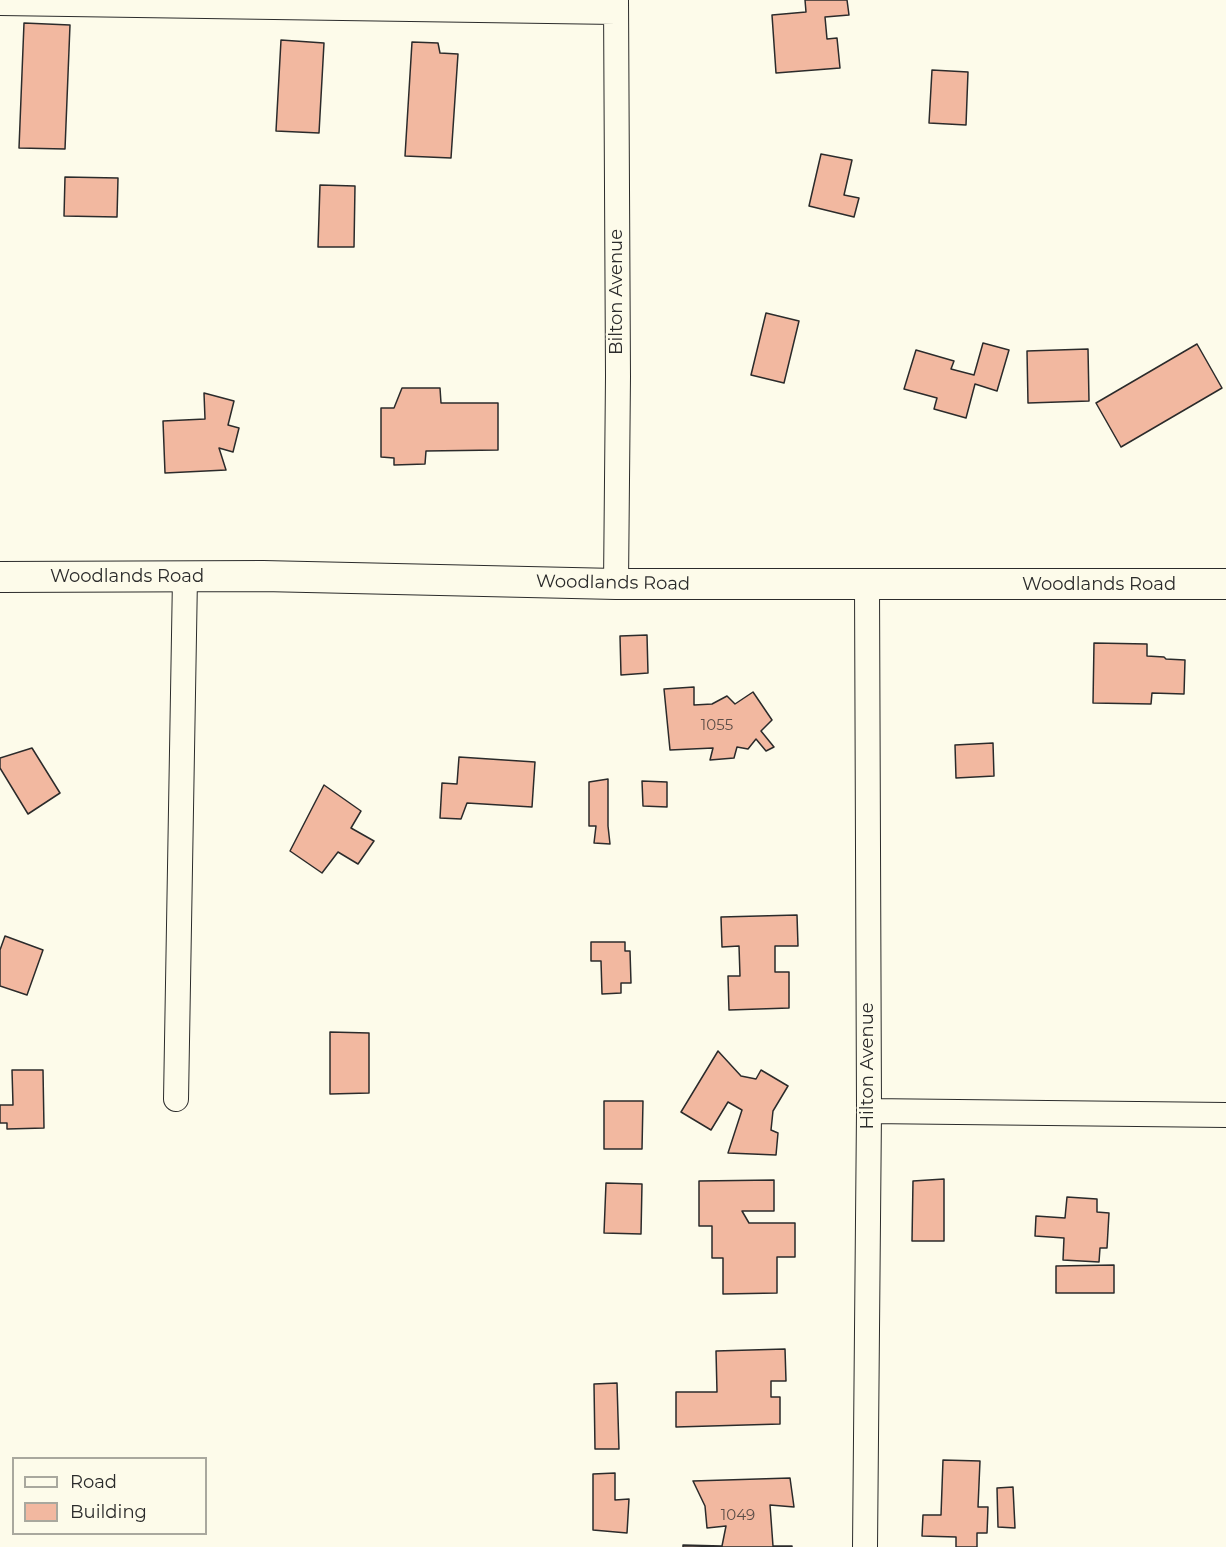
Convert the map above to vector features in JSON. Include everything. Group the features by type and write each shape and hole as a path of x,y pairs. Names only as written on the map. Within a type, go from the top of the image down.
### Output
{"street":[{"path":"0,3 616,6"},
{"name":"Bilton Avenue","path":"616,6 618,376 616,584"},
{"name":"Woodlands Road","path":"0,577 263,576 616,584 1226,584"},
{"path":"176,1099 185,577"},
{"name":"Hilton Avenue","path":"865,1547 869,1111 867,585"},
{"path":"869,1111 1226,1115"}],"building":[{"path":"805,0 847,0 849,15 825,17 827,39 837,38 840,68 776,73 772,15 806,12"},
{"path":"24,23 70,25 65,149 19,148"},
{"path":"281,40 324,43 319,133 276,131"},
{"path":"412,42 438,43 440,53 458,54 451,158 405,156"},
{"path":"932,70 968,72 966,125 929,123"},
{"path":"821,154 852,160 844,195 859,198 854,217 809,206"},
{"path":"65,177 118,178 117,217 64,216"},
{"path":"320,185 355,186 354,247 318,247"},
{"path":"766,313 799,321 784,383 751,375"},
{"path":"983,343 1009,350 997,391 975,384 966,418 934,409 937,398 904,389 916,350 954,361 951,369 974,375"},
{"path":"1197,344 1222,388 1121,447 1096,403"},
{"path":"1088,349 1089,401 1028,403 1027,351"},
{"path":"402,388 440,388 441,403 498,403 498,450 426,451 425,464 394,465 394,458 381,457 381,408 394,408"},
{"path":"204,393 234,401 228,425 239,428 233,452 219,448 226,470 165,473 163,421 205,419"},
{"path":"647,635 648,673 621,675 620,636"},
{"path":"1094,643 1147,644 1147,656 1185,660 1184,694 1152,693 1151,704 1093,703"},
{"path":"694,687 694,705 712,704 727,696 735,704 753,692 772,720 761,731 774,747 766,751 756,739 748,749 737,747 734,758 710,760 713,748 670,750 664,689"},
{"path":"993,743 994,776 956,778 955,745"},
{"path":"32,748 60,793 28,814 0,768 0,758"},
{"path":"459,757 535,762 532,807 467,803 461,819 440,818 442,783 457,784"},
{"path":"608,779 610,844 594,843 596,826 589,826 589,782"},
{"path":"642,781 667,782 667,807 643,806"},
{"path":"324,785 361,811 351,828 374,841 358,864 338,852 322,873 290,851"},
{"path":"797,915 798,946 775,946 775,972 789,972 789,1008 729,1010 728,976 740,976 739,946 722,947 721,917"},
{"path":"5,936 43,950 27,995 0,986 0,950"},
{"path":"591,942 625,942 625,951 630,951 631,983 621,983 621,993 602,994 601,961 591,961"},
{"path":"330,1032 369,1033 369,1093 330,1094"},
{"path":"718,1051 741,1076 756,1079 761,1070 788,1086 773,1111 771,1130 778,1133 776,1155 728,1153 742,1110 728,1102 711,1130 681,1112"},
{"path":"12,1070 43,1070 44,1128 7,1129 7,1123 0,1123 0,1105 13,1105"},
{"path":"604,1101 643,1101 642,1149 604,1149"},
{"path":"944,1179 944,1241 912,1241 913,1181"},
{"path":"774,1180 774,1211 742,1211 749,1223 795,1223 795,1257 777,1257 777,1293 723,1294 723,1258 712,1258 712,1226 699,1226 699,1181"},
{"path":"606,1183 642,1184 641,1234 604,1233"},
{"path":"1067,1197 1097,1199 1097,1212 1109,1213 1107,1248 1100,1248 1099,1262 1063,1260 1064,1238 1035,1236 1036,1216 1065,1218"},
{"path":"1114,1265 1114,1293 1056,1293 1056,1266"},
{"path":"785,1349 786,1381 771,1381 771,1397 780,1397 780,1424 676,1427 676,1392 717,1392 716,1351"},
{"path":"617,1383 619,1449 595,1449 594,1384"},
{"path":"943,1460 980,1461 978,1507 988,1507 987,1533 977,1533 977,1547 956,1547 956,1537 922,1536 923,1515 941,1515"},
{"path":"615,1473 615,1500 629,1499 627,1533 593,1530 593,1474"},
{"path":"790,1478 794,1507 770,1505 773,1546 792,1547 683,1547 683,1545 722,1546 726,1526 707,1528 705,1506 693,1481"},
{"path":"1013,1487 1015,1528 998,1527 997,1488"}]}
